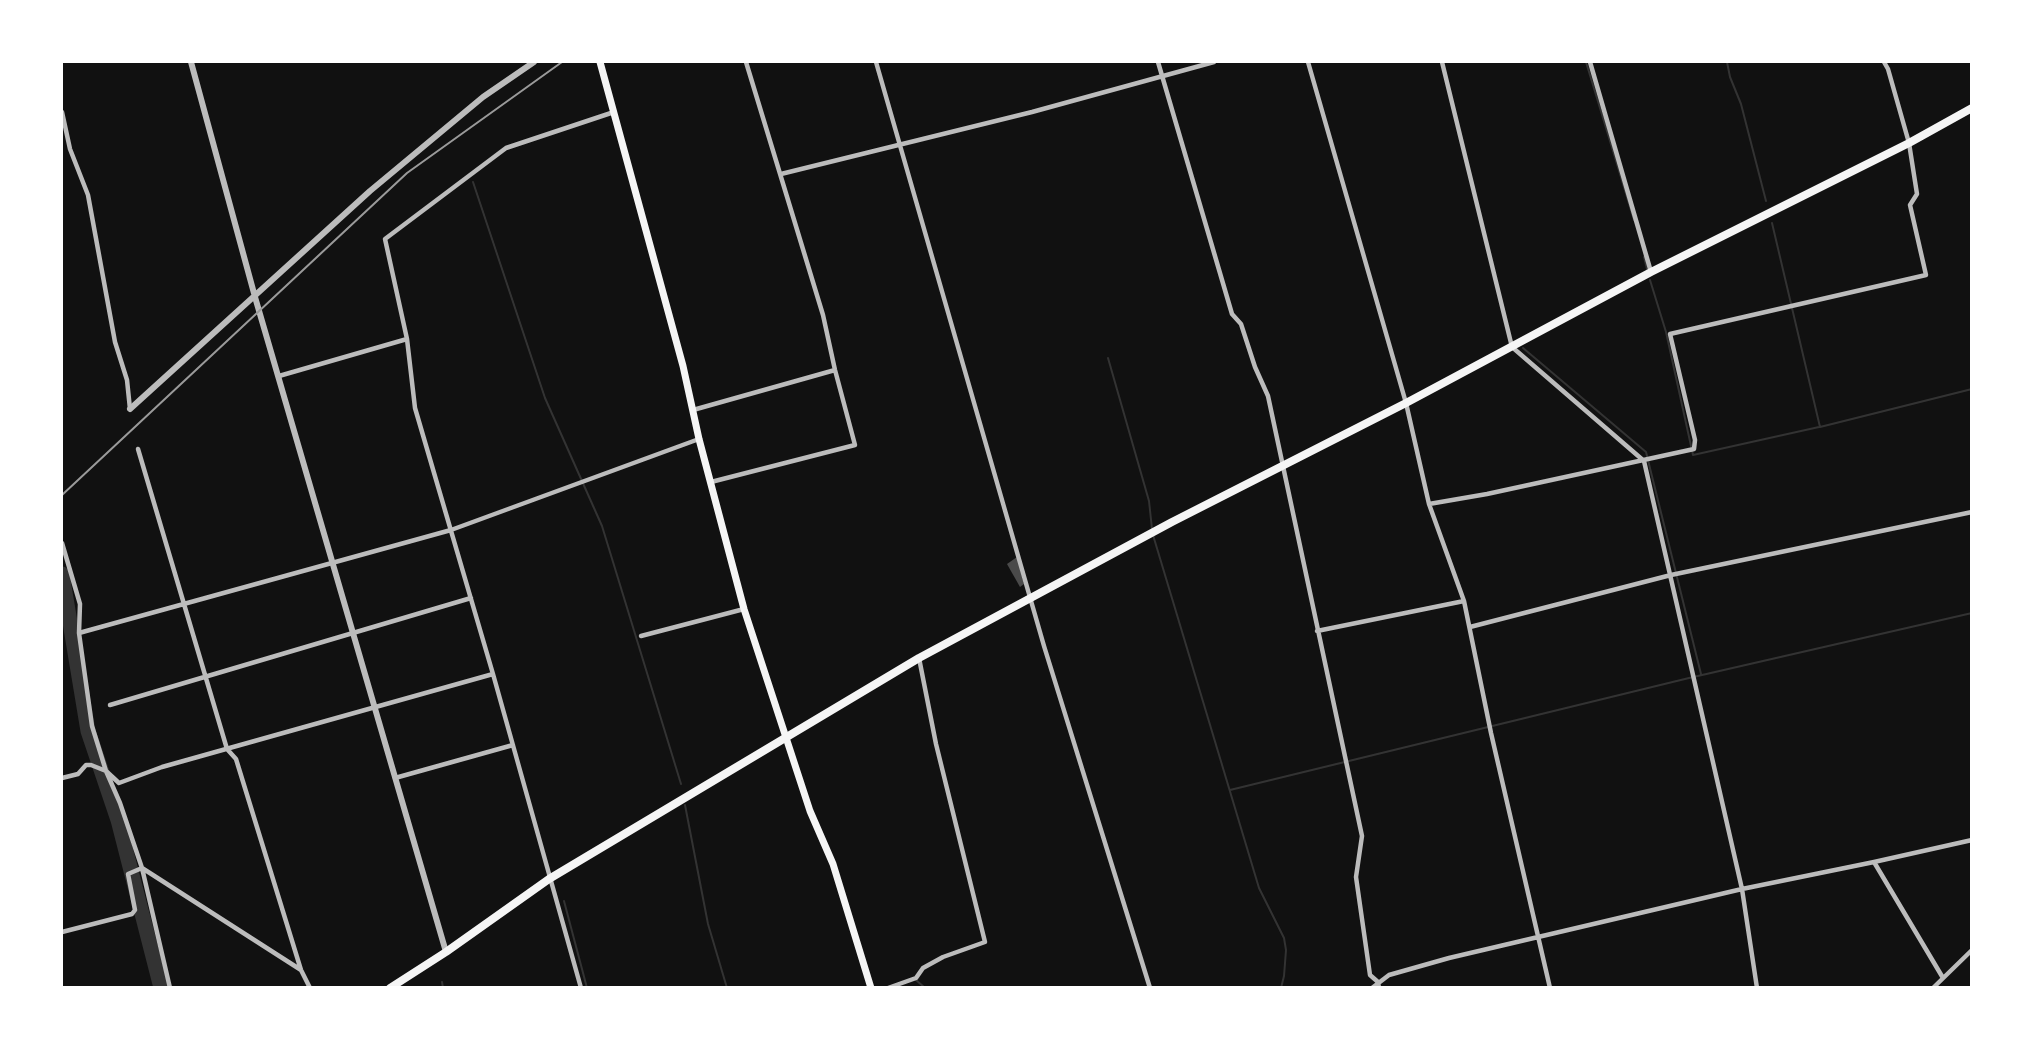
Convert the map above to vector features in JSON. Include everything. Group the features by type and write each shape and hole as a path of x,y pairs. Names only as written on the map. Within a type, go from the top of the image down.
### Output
{"highway":[{"path":"390,987 549,879 919,658 1157,530 1406,403 1651,272 1909,143 1971,108"}],"main road":[{"path":"600,62 744,609 784,737 810,811 832,864 872,987"}],"street":[{"path":"191,62 255,297 446,951"},
{"path":"130,409 370,191 483,98 534,62"},
{"path":"711,482 855,445 823,315 746,62"},
{"path":"876,62 1030,597 1150,987"},
{"path":"1158,62 1232,314 1241,324 1255,367 1268,396 1362,836 1356,877 1370,975 1378,985"},
{"path":"781,174 1032,112 1214,62"},
{"path":"1308,62 1406,403 1429,504 1464,601 1491,733 1550,987"},
{"path":"1443,62 1512,347 1644,461 1742,889 1757,987"},
{"path":"1590,62 1651,272"},
{"path":"1429,504 1694,449 1695,440 1670,334 1926,275 1910,205 1917,194 1909,143 1891,77 1884,62"},
{"path":"581,987 415,408 407,339 385,239 506,148 614,111"},
{"path":"62,112 70,149 88,195 115,342 127,380 130,409"},
{"path":"279,376 407,339"},
{"path":"693,410 835,370"},
{"path":"79,633 451,530 699,439"},
{"path":"138,449 227,748 236,759 301,970 310,987"},
{"path":"1470,627 1671,575 1971,512"},
{"path":"62,543 80,604 79,633 92,726 142,868 170,987"},
{"path":"110,705 471,598"},
{"path":"1317,631 1464,601"},
{"path":"640,636 744,609"},
{"path":"888,987 916,978 923,968 943,957 985,942 936,744 919,658"},
{"path":"119,783 162,767 227,748 493,674"},
{"path":"395,778 513,745"},
{"path":"62,778 78,774 86,765 106,771 119,783 120,803"},
{"path":"1372,987 1378,985 1389,975 1410,968 1742,889 1971,840"},
{"path":"1874,862 1943,978"},
{"path":"142,868 301,970"},
{"path":"62,932 132,914 135,910 128,874 142,868"},
{"path":"1933,987 1971,950"}],"building":[{"path":"1017,557 1024,584 1020,587 1007,564"}],"waterway":[{"path":"1586,62 1634,220"},
{"path":"1727,62 1730,77 1741,104 1766,201"},
{"path":"473,182 545,398 602,526 681,784"},
{"path":"1772,223 1820,427 1972,389"},
{"path":"1644,257 1647,269"},
{"path":"1650,280 1666,332 1693,455 1819,427"},
{"path":"1523,348 1646,452 1701,674"},
{"path":"1108,358 1149,501 1152,529"},
{"path":"1153,535 1259,888 1284,938 1286,950 1281,988"},
{"path":"62,574 88,731 118,820 161,988"},
{"path":"1230,790 1689,678 1972,613"},
{"path":"685,805 708,924 727,988"},
{"path":"564,901 587,988"},
{"path":"916,980 925,988"},
{"path":"442,982 443,988"}],"railway":[{"path":"62,495 407,173 562,62"}]}
